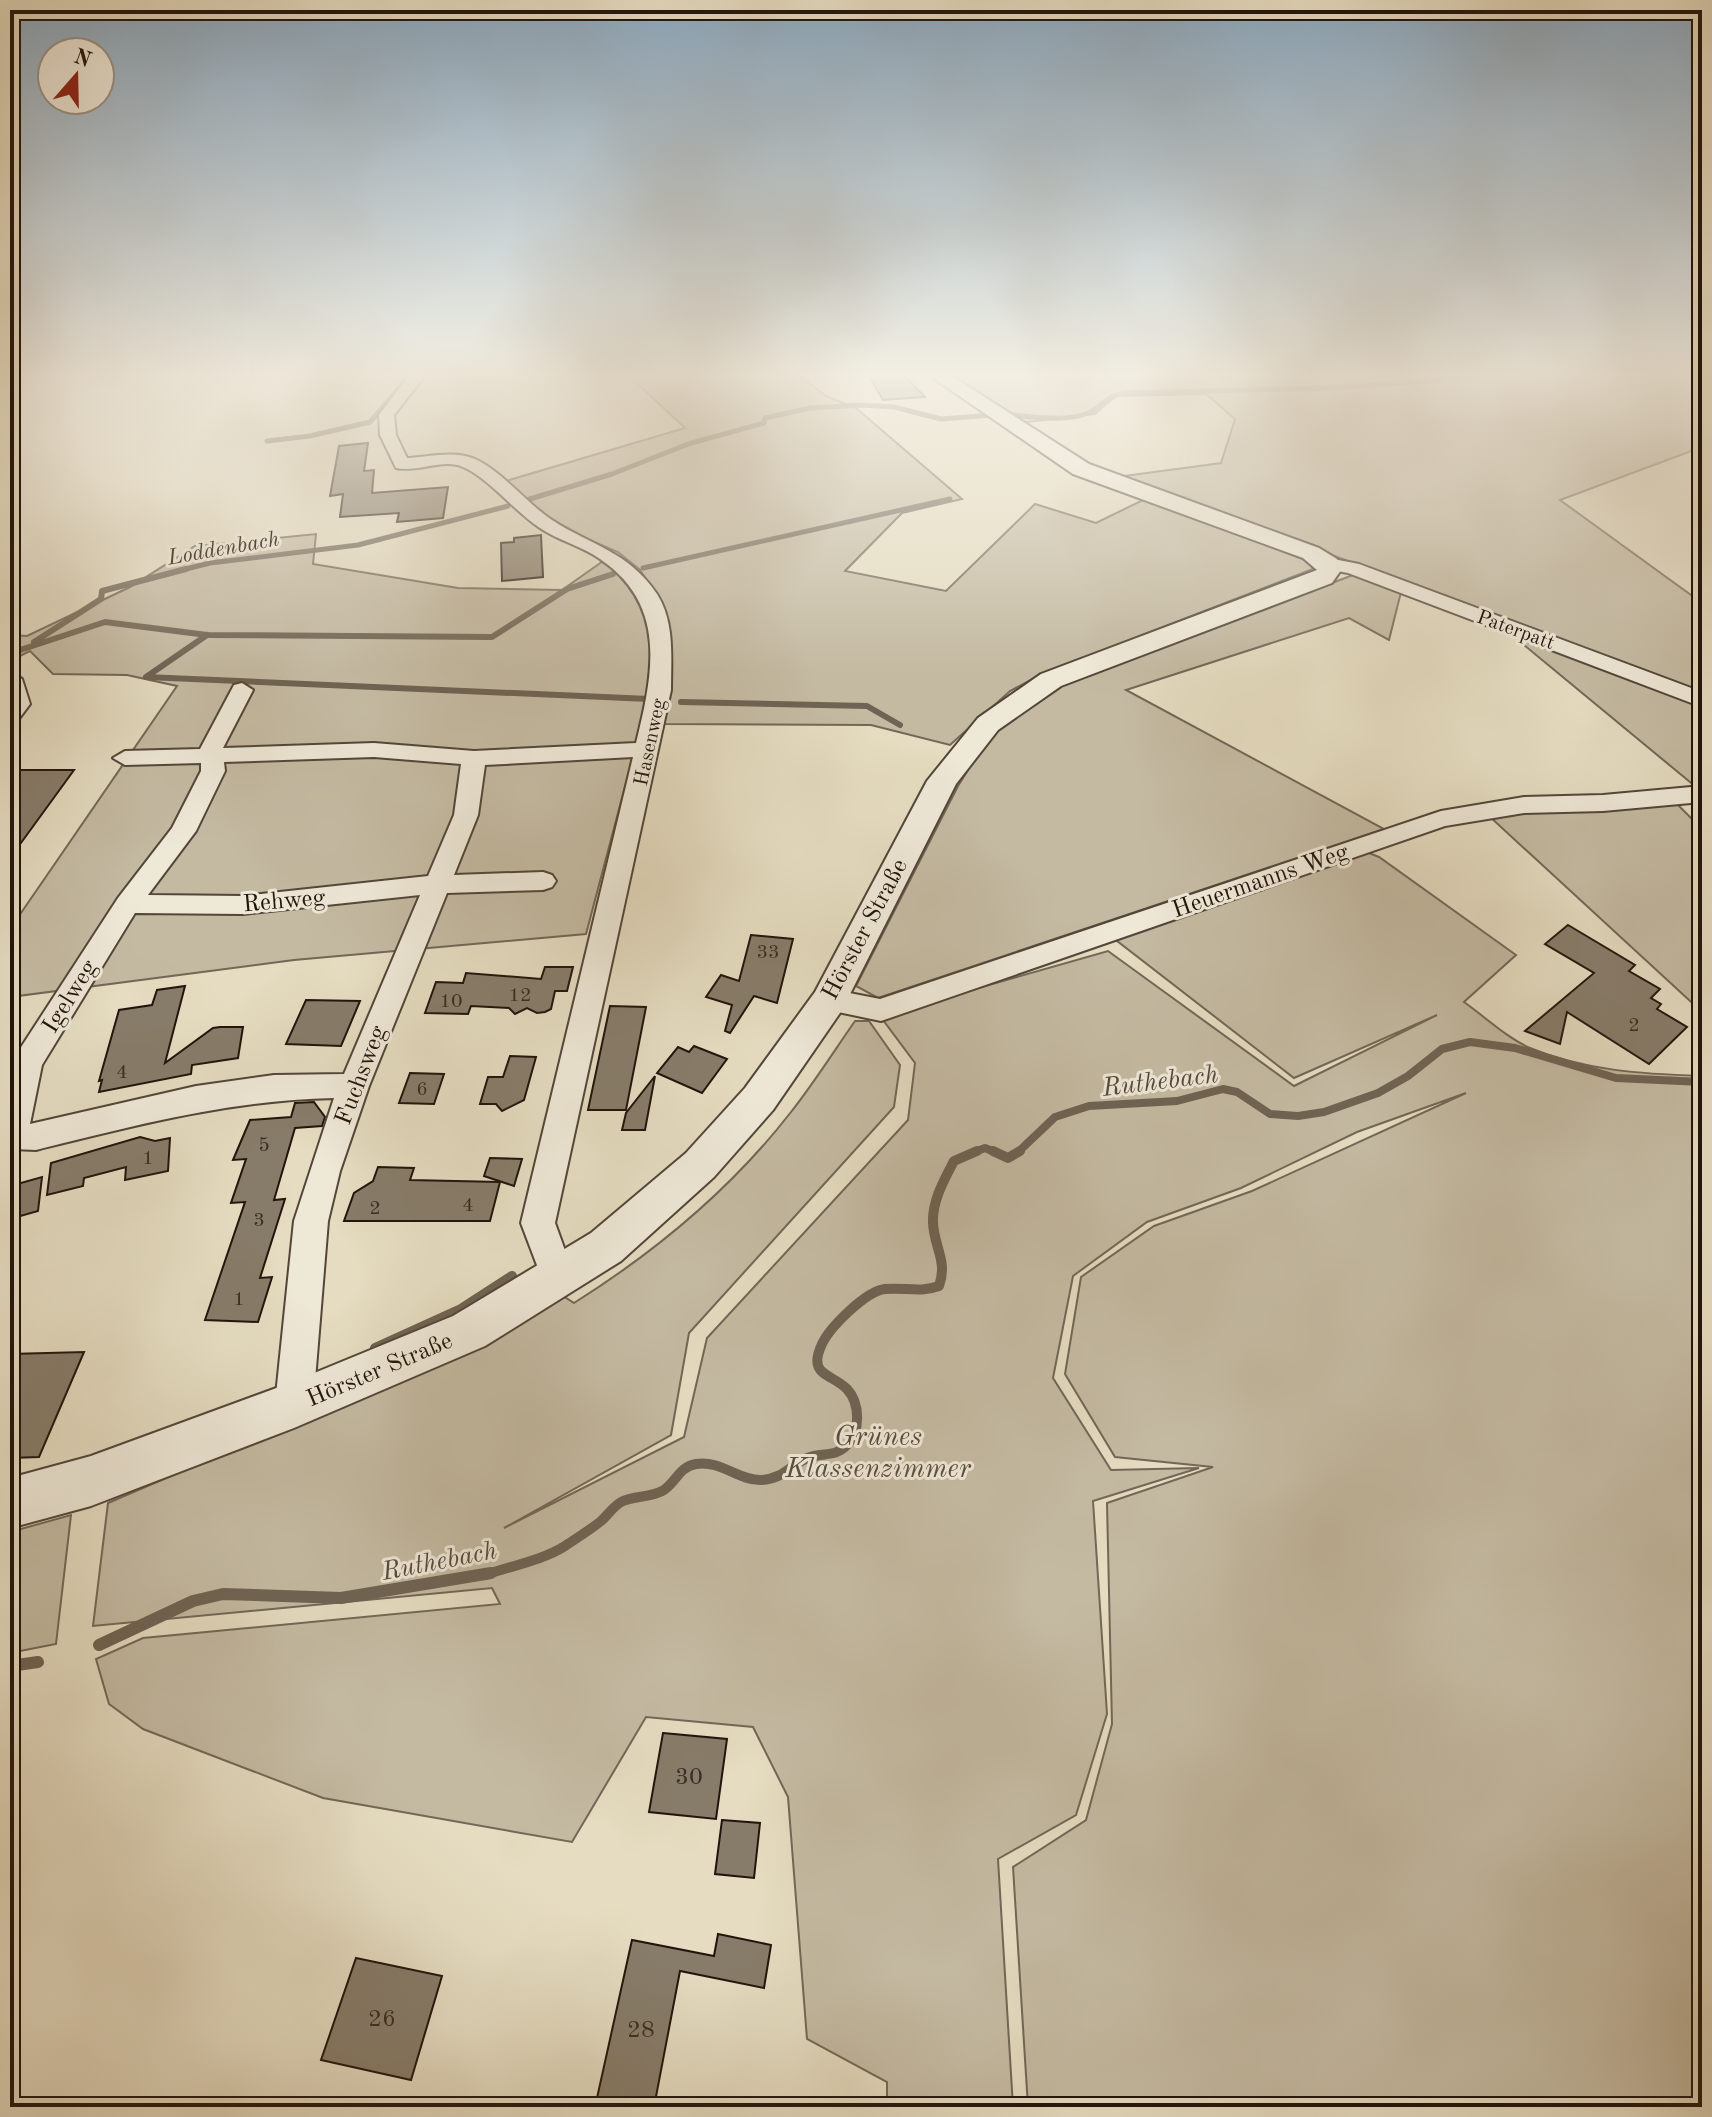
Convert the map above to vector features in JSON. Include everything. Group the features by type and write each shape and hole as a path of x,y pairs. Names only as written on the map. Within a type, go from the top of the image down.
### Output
{"street":[{"name":"Hasenweg","path":"481,472 547,525 621,564 649,597 660,628 661,669 647,749 538,1223 558,1278"},
{"path":"1089,472 1311,553 1328,564"},
{"name":"Paterpatt","path":"1328,564 1352,568 1702,700"},
{"name":"Hörster Straße","path":"10,1503 91,1481 294,1405 469,1331 606,1247 700,1165 759,1099 829,1000 942,781 988,724 1051,680 1323,578 1328,564"},
{"path":"10,715 19,704 11,679"},
{"name":"Igelweg","path":"242,690 211,744 213,771 183,831 127,904 27,1063 12,1136 36,1137 196,1098 274,1087 354,1086"},
{"path":"125,758 374,750 474,758 647,749"},
{"name":"Fuchsweg","path":"294,1405 311,1221 354,1086 466,815 474,758"},
{"name":"Heuermanns Weg","path":"829,1000 881,1010 1441,819 1524,805 1603,803 1702,794"},
{"name":"Rehweg","path":"127,904 243,905 440,884 543,881"}],"green space":[{"path":"537,472 930,472 962,499 902,513 845,571 946,591 1035,504 1096,523 1145,499 1309,560 1313,569 1042,674 1010,691 950,745 871,725 663,724 659,600 640,570 618,552 552,524 499,483"},
{"path":"1156,472 1636,472 1560,500 1702,603 1702,786 1696,787 1507,631 1401,592 1389,640 1349,618 1126,690 1384,829 878,998 856,986 958,786 978,754 1000,728 1061,686 1353,575 1351,562 1117,477"},
{"path":"316,534 313,564 458,588 562,590 606,559 628,577 653,630 650,692 586,934 294,960 10,997 10,929 177,686 127,675 53,674 30,651 10,661 10,635 27,636 130,587 195,546"},
{"path":"1676,803 1702,829 1702,1012 1489,816 1532,810"},
{"name":"Grünes Klassenzimmer","path":"1364,851 1379,857 1516,955 1464,1002 1513,1039 1572,1062 1637,1072 1702,1076 1702,2107 1028,2107 1013,1867 1086,1820 1112,1724 1107,1503 1213,1467 1115,1457 1065,1374 1081,1277 1154,1226 1252,1191 1466,1093 1357,1132 1241,1188 1147,1222 1073,1276 1053,1378 1111,1470 1199,1468 1093,1501 1107,1714 1076,1815 998,1859 1013,2107 887,2107 887,2082 807,2039 788,1797 753,1727 646,1717 572,1842 323,1798 143,1729 109,1704 96,1659 143,1638 500,1604 492,1588 93,1626 108,1503 483,1342 560,1294 574,1303 663,1240 744,1167 799,1101 855,1021 869,1021 900,1065 894,1107 689,1333 671,1435 504,1528 684,1437 707,1338 908,1120 915,1063 880,1016 1108,951 1294,1086 1437,1015 1294,1078 1112,937"},
{"path":"71,1515 56,1644 10,1653 10,1532"}],"building":[{"path":"334,472 374,472 372,493 448,487 443,518 397,522 399,513 340,517 343,494 330,496"},
{"path":"541,535 543,577 502,581 501,543"},
{"path":"10,770 74,770 10,858"},
{"path":"1568,925 1635,965 1629,971 1660,989 1651,998 1661,1004 1657,1009 1687,1027 1649,1064 1567,1012 1560,1044 1525,1031 1594,973 1545,944"},
{"path":"751,935 793,939 777,1003 754,996 730,1033 725,1031 732,1005 706,997 721,975 739,981"},
{"path":"545,967 573,967 567,991 555,991 551,1009 545,1012 537,1013 527,1008 515,1014 509,1008 471,1006 468,1014 425,1013 436,982 463,983 466,973 541,979"},
{"path":"185,986 165,1063 213,1028 220,1027 243,1027 238,1058 192,1065 191,1074 99,1092 102,1080 99,1081 119,1010 152,1005 157,990"},
{"path":"306,1000 360,1001 341,1046 286,1044"},
{"path":"610,1006 646,1007 626,1110 588,1110"},
{"path":"694,1046 727,1059 702,1093 657,1073 678,1047 689,1052"},
{"path":"510,1056 536,1057 524,1100 502,1111 496,1104 480,1104 488,1077 503,1077"},
{"path":"410,1073 444,1074 434,1104 399,1103"},
{"path":"655,1076 645,1130 622,1130 626,1113"},
{"path":"314,1102 325,1117 322,1126 295,1128 274,1200 285,1199 260,1278 272,1277 258,1322 205,1320 245,1202 231,1203 246,1159 233,1160 250,1120 291,1117 295,1103"},
{"path":"140,1137 155,1141 170,1138 168,1171 125,1180 126,1167 84,1178 83,1186 47,1195 51,1163"},
{"path":"490,1158 522,1159 514,1186 484,1176"},
{"path":"378,1167 414,1168 410,1180 500,1182 490,1221 344,1221 354,1193 373,1181"},
{"path":"42,1177 38,1211 10,1219 10,1186"},
{"path":"84,1352 39,1457 10,1458 10,1354"},
{"path":"663,1733 727,1739 716,1819 649,1812"},
{"path":"722,1820 760,1823 754,1878 715,1874"},
{"path":"718,1934 771,1945 764,1988 680,1971 654,2107 595,2107 632,1940 714,1956"},
{"path":"356,1958 442,1976 411,2080 321,2060"}],"waterway":[{"name":"Loddenbach","path":"520,502 618,472"},
{"path":"643,568 950,499"},
{"name":"Loddenbach","path":"186,569 210,563 358,545 508,506"},
{"name":"Loddenbach","path":"34,642 101,599 102,591 186,569"},
{"name":"Loddenbach","path":"178,571 186,569"},
{"path":"207,635 492,637 567,589 613,574"},
{"path":"20,650 105,622 207,635"},
{"path":"207,635 146,677 649,699"},
{"path":"681,702 867,706 900,725"},
{"name":"Ruthebach","path":"1018,1152 1055,1117 1089,1106 1177,1101 1223,1089 1237,1092 1270,1114 1298,1116 1324,1112 1378,1093 1408,1076 1442,1049 1470,1042 1515,1048 1616,1078 1702,1082"},
{"name":"Ruthebach","path":"975,1152 985,1148 997,1153"},
{"name":"Ruthebach","path":"993,1151 1008,1158 1018,1152"},
{"name":"Ruthebach","path":"485,1575 556,1551 597,1524 620,1503 664,1490 690,1466 713,1465 760,1480 777,1477 806,1458 843,1449 855,1432 856,1409 847,1389 819,1368 817,1362 822,1344 849,1311 877,1291 939,1286 942,1269 933,1223 937,1199 954,1161 975,1152"},
{"path":"375,1348 461,1309 512,1276"},
{"name":"Ruthebach","path":"99,1645 193,1601 223,1594 341,1598 491,1573"},
{"name":"Ruthebach","path":"10,1666 38,1662"}]}
